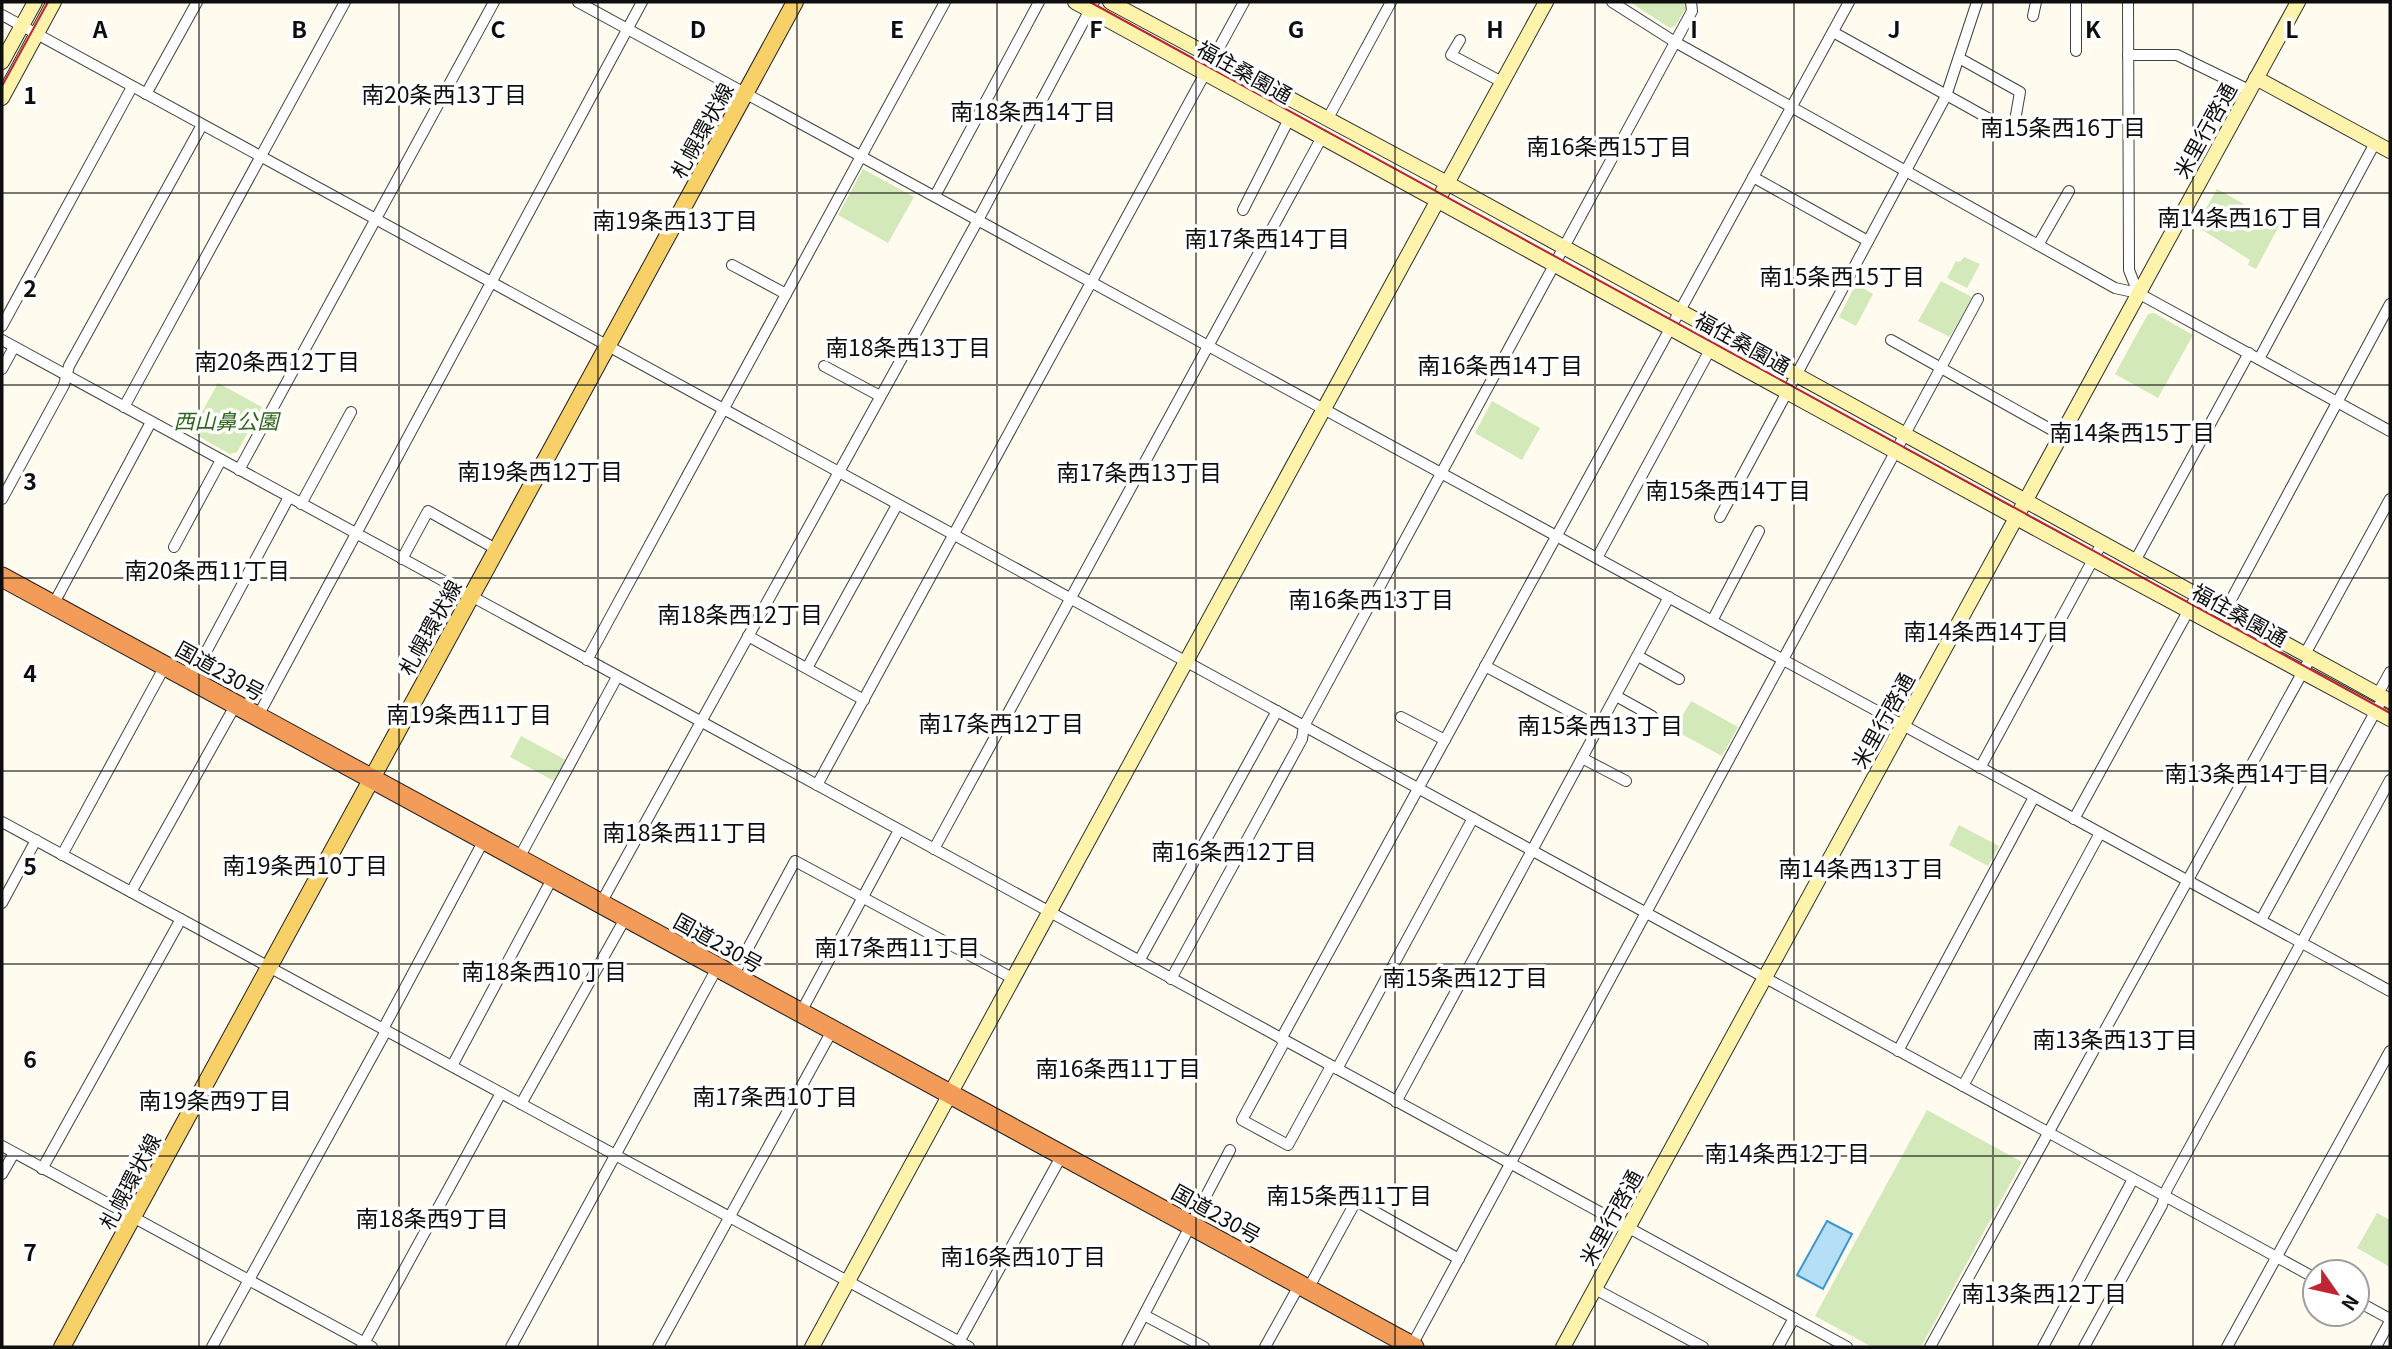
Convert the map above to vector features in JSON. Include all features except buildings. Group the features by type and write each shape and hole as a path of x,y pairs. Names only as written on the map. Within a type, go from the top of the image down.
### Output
{"highway":[{"name":"国道230号","path":"2,577 1412,1347"}],"main road":[{"name":"札幌環状線","path":"62,1347 795,2"}],"street":[{"path":"2,62 35,2"},
{"path":"2,98 54,2"},
{"path":"146,94 197,2"},
{"path":"124,407 345,2"},
{"path":"239,470 494,2"},
{"path":"578,2 2390,991"},
{"path":"258,716 489,282 642,2"},
{"path":"587,660 945,2"},
{"path":"935,197 1039,2"},
{"name":"福住桑園通","path":"1075,2 1092,6 1205,74 2303,673 2382,701"},
{"name":"福住桑園通","path":"1110,2 1447,183 2308,656 2382,701 2390,719"},
{"path":"817,785 1244,2"},
{"path":"1327,120 1391,2"},
{"path":"812,1347 1546,2"},
{"path":"1612,2 1675,42 2115,288 2138,293 2390,431"},
{"path":"1171,979 1302,740 1304,726 1675,42 1692,10 1691,2"},
{"path":"1473,818 1334,1068 1287,1144 1242,1120 1418,789 1849,2"},
{"path":"1720,517 1946,96 1977,2"},
{"path":"2033,16 2036,2"},
{"path":"2076,2 2076,51"},
{"path":"2128,2 2129,270 2138,293"},
{"name":"米里行啓通","path":"1563,1347 2298,2"},
{"path":"601,903 978,220 1092,6"},
{"path":"2,15 2301,1270"},
{"path":"1833,32 2013,132 2020,92 1959,58"},
{"path":"1460,40 1451,55 1502,82"},
{"path":"2128,55 2177,55 2252,84 2390,151"},
{"path":"2,326 132,87"},
{"path":"1243,210 1289,120"},
{"path":"2,499 202,125"},
{"path":"934,849 1322,137"},
{"path":"2135,561 2375,143"},
{"path":"1752,177 1868,241"},
{"path":"2038,245 2068,191"},
{"path":"732,265 786,294"},
{"path":"1412,1347 1978,299"},
{"path":"2225,611 2390,304"},
{"path":"2,340 1847,1347"},
{"path":"1891,340 2060,434"},
{"path":"2,369 14,347"},
{"path":"1597,558 1711,348"},
{"path":"824,366 880,396"},
{"path":"301,504 351,412"},
{"path":"53,605 151,422"},
{"path":"174,547 221,460"},
{"path":"191,680 289,497"},
{"path":"1930,1347 2303,673 2308,656 2390,499"},
{"path":"807,668 897,505"},
{"path":"402,559 428,512 496,549"},
{"path":"1712,621 1759,531"},
{"path":"1980,768 2102,543"},
{"path":"2074,819 2197,595"},
{"path":"1396,1102 1669,597"},
{"path":"748,636 864,700"},
{"path":"1637,656 1679,679"},
{"path":"62,855 165,666"},
{"path":"1485,666 1599,727"},
{"path":"2261,920 2382,701 2390,672"},
{"path":"519,858 617,677"},
{"path":"1616,696 1652,716"},
{"path":"131,892 236,704"},
{"path":"1139,961 1276,711"},
{"path":"1401,717 1445,740"},
{"path":"1582,758 1626,781"},
{"path":"2084,1347 2390,780"},
{"path":"1898,1051 2034,797"},
{"path":"2,822 964,1345 1062,1155"},
{"path":"801,1012 899,830"},
{"path":"1963,1086 2100,833"},
{"path":"2,903 36,840"},
{"path":"212,1347 484,840"},
{"path":"511,1347 615,1155 795,861 1014,979"},
{"path":"452,1066 553,877"},
{"path":"521,1104 626,917"},
{"path":"42,1168 181,919"},
{"path":"659,1347 833,1029"},
{"path":"2227,1347 2390,1051"},
{"path":"2,1146 366,1346 501,1093"},
{"path":"1127,1347 1230,1150"},
{"path":"2,1174 14,1153"},
{"path":"2043,1347 2133,1179"},
{"path":"1265,1347 1356,1202 1459,1259"},
{"path":"1595,1289 1703,1347"},
{"path":"2371,1309 2390,1320 2376,1347"},
{"path":"1144,1315 1204,1347"},
{"path":"1778,1347 1794,1318"}],"green space":[{"path":"1630,2 1685,2 1686,8 1675,26 1670,28"},
{"path":"863,169 914,197 888,243 838,215"},
{"path":"2217,189 2280,224 2256,269 2248,265 2250,260 2196,226"},
{"path":"1964,257 1980,264 1967,288 1947,278 1956,261 1960,262"},
{"path":"1941,281 1972,297 1950,337 1918,321"},
{"path":"1856,284 1873,294 1856,326 1839,317"},
{"path":"2154,313 2193,335 2158,398 2115,374 2148,314"},
{"name":"西山鼻公園","path":"218,383 262,407 237,452 230,454 191,432"},
{"path":"1492,401 1540,428 1522,460 1475,433"},
{"path":"1691,701 1738,727 1722,756 1674,730"},
{"path":"521,736 566,760 554,781 510,757"},
{"path":"1959,825 1999,846 1988,866 1949,845"},
{"path":"1927,1110 2022,1162 1921,1347 1872,1347 1815,1316"},
{"path":"2377,1213 2390,1220 2390,1267 2357,1248"}],"water":[{"path":"1827,1221 1852,1234 1823,1289 1797,1275"}],"tram line":[{"path":"2,86 48,2"},
{"path":"1090,2 2390,713"}],"district":[{"name":"南20条西13丁目","path":"444,93"},
{"name":"南18条西14丁目","path":"1033,110"},
{"name":"南15条西16丁目","path":"2063,126"},
{"name":"南16条西15丁目","path":"1609,145"},
{"name":"南14条西16丁目","path":"2240,216"},
{"name":"南19条西13丁目","path":"675,219"},
{"name":"南17条西14丁目","path":"1267,237"},
{"name":"南15条西15丁目","path":"1842,275"},
{"name":"南18条西13丁目","path":"908,346"},
{"name":"南20条西12丁目","path":"277,360"},
{"name":"南16条西14丁目","path":"1500,364"},
{"name":"南14条西15丁目","path":"2132,431"},
{"name":"南19条西12丁目","path":"540,470"},
{"name":"南17条西13丁目","path":"1139,471"},
{"name":"南15条西14丁目","path":"1728,489"},
{"name":"南20条西11丁目","path":"207,569"},
{"name":"南16条西13丁目","path":"1371,598"},
{"name":"南18条西12丁目","path":"740,613"},
{"name":"南14条西14丁目","path":"1986,630"},
{"name":"南19条西11丁目","path":"469,713"},
{"name":"南17条西12丁目","path":"1001,722"},
{"name":"南15条西13丁目","path":"1600,724"},
{"name":"南13条西14丁目","path":"2247,772"},
{"name":"南18条西11丁目","path":"685,831"},
{"name":"南16条西12丁目","path":"1234,850"},
{"name":"南19条西10丁目","path":"305,864"},
{"name":"南14条西13丁目","path":"1861,867"},
{"name":"南17条西11丁目","path":"897,946"},
{"name":"南18条西10丁目","path":"544,970"},
{"name":"南15条西12丁目","path":"1465,976"},
{"name":"南13条西13丁目","path":"2115,1038"},
{"name":"南16条西11丁目","path":"1118,1067"},
{"name":"南17条西10丁目","path":"775,1095"},
{"name":"南19条西9丁目","path":"215,1099"},
{"name":"南14条西12丁目","path":"1787,1152"},
{"name":"南15条西11丁目","path":"1349,1194"},
{"name":"南18条西9丁目","path":"432,1217"},
{"name":"南16条西10丁目","path":"1023,1255"},
{"name":"南13条西12丁目","path":"2044,1292"}]}
